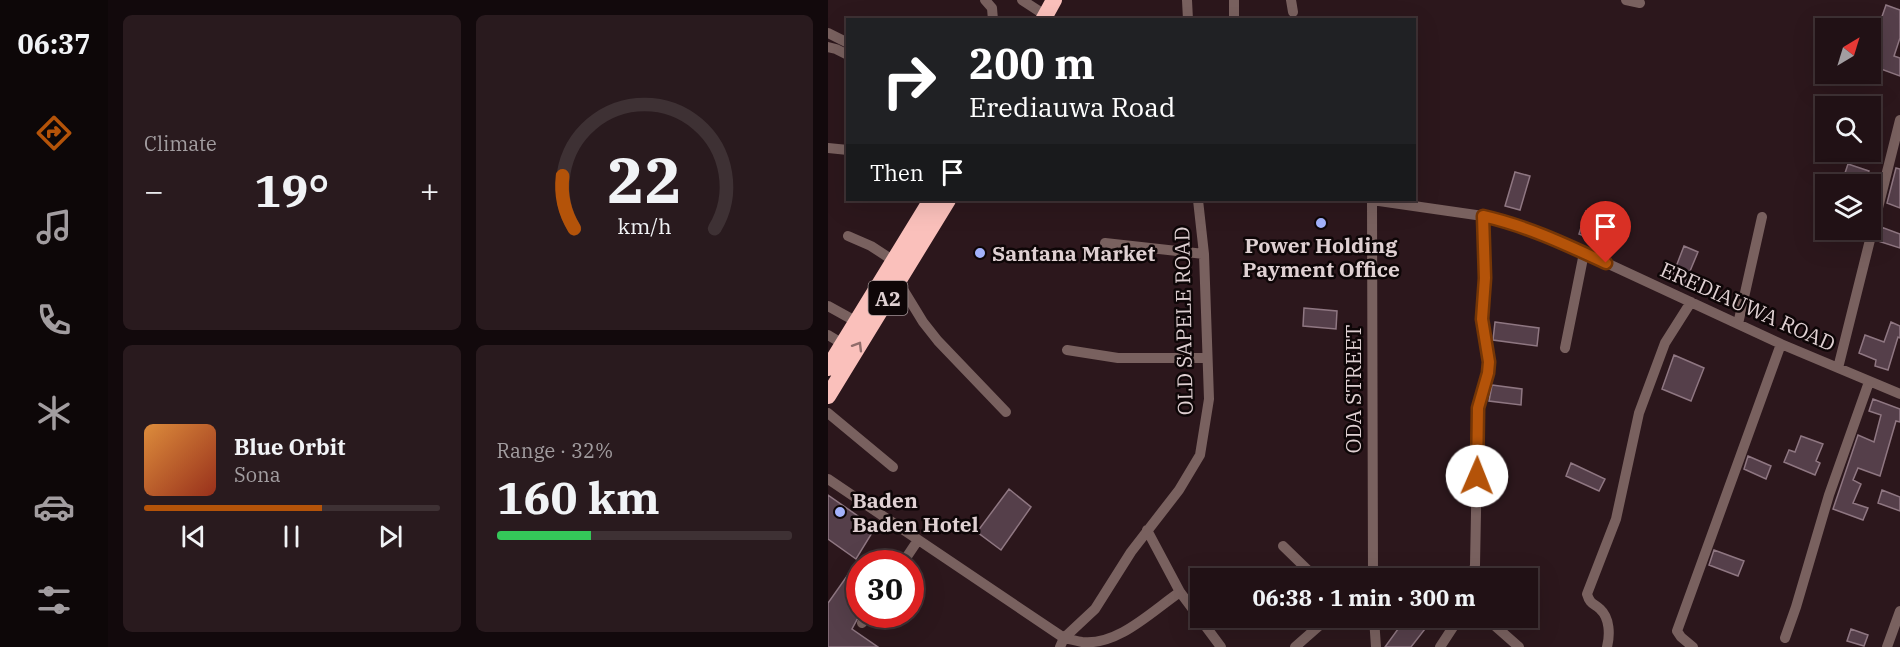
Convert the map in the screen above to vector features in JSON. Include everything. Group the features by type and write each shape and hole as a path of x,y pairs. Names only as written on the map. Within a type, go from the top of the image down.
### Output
{"highway":[{"path":"1047,18 1054,0"},
{"path":"1047,18 1064,0"},
{"name":"A2","path":"828,368 930,201"},
{"name":"A2","path":"828,396 947,201"}],"street":[{"path":"985,0 992,8 993,18"},
{"path":"1022,0 1047,18"},
{"path":"1187,0 1188,18"},
{"path":"1234,0 1234,18"},
{"path":"1291,0 1293,12"},
{"path":"1626,0 1640,3"},
{"path":"828,33 846,42"},
{"path":"828,47 846,54"},
{"path":"1838,368 1900,120"},
{"path":"828,148 846,150"},
{"name":"OLD SAPELE ROAD","path":"1062,642 1095,609 1131,552 1179,490 1200,455 1209,399 1204,254 1198,201"},
{"name":"ODA STREET","path":"1372,201 1373,568"},
{"name":"EREDIAUWA ROAD","path":"1379,201 1483,216 1511,222 1544,234 1781,344 1900,394"},
{"path":"1475,568 1478,408 1489,362 1482,319 1485,278 1483,216"},
{"path":"1738,324 1762,217"},
{"path":"848,236 871,246 894,261"},
{"path":"1105,243 1204,254"},
{"path":"1565,348 1584,253"},
{"path":"898,281 938,341 1006,412"},
{"path":"1607,647 1610,634 1605,617 1600,609 1591,603 1587,594 1616,519 1640,413 1665,343 1691,302"},
{"path":"828,306 857,322"},
{"path":"828,335 843,344"},
{"path":"1694,647 1677,631 1781,344"},
{"path":"1067,350 1118,358 1207,358"},
{"path":"1785,638 1829,495 1869,382"},
{"path":"828,413 893,466"},
{"path":"828,479 1062,642 1110,638 1126,630 1179,592"},
{"path":"1147,530 1179,592 1221,647"},
{"path":"911,550 918,540"},
{"path":"1283,546 1306,568"},
{"path":"1887,647 1900,611"},
{"path":"1295,647 1317,628"},
{"path":"1375,628 1376,647"},
{"path":"1440,647 1452,628"},
{"path":"1497,628 1519,647"}],"building":[{"path":"1886,5 1900,10 1900,38 1894,56 1900,58 1900,76 1881,69 1881,19"},
{"path":"1848,164 1869,171 1868,174 1845,174"},
{"path":"1896,168 1900,169 1900,208 1887,203"},
{"path":"1515,172 1530,176 1520,210 1505,206"},
{"path":"1586,211 1603,216 1595,240 1579,234"},
{"path":"1881,227 1900,234 1900,248 1878,241 1881,240"},
{"path":"1684,246 1698,252 1685,283 1672,277"},
{"path":"1304,308 1337,311 1336,329 1303,326"},
{"path":"1495,322 1539,328 1537,346 1493,340"},
{"path":"1891,322 1900,326 1900,338 1898,337 1888,370 1875,366 1876,360 1859,353 1865,335 1884,342"},
{"path":"1674,355 1704,368 1691,401 1662,389"},
{"path":"1492,385 1522,389 1521,405 1489,401"},
{"path":"1873,399 1900,409 1900,422 1896,421 1880,476 1858,468 1853,480 1861,484 1853,503 1868,508 1863,520 1833,509 1858,435 1874,442 1881,415 1869,411"},
{"path":"1801,436 1823,444 1816,461 1820,463 1815,475 1784,462 1789,450 1795,452"},
{"path":"1748,456 1771,466 1766,479 1744,469"},
{"path":"1571,463 1605,479 1599,491 1566,476"},
{"path":"1009,489 1031,507 1001,550 977,532"},
{"path":"1882,490 1900,497 1900,511 1878,503"},
{"name":"Baden Baden Hotel","path":"828,495 875,528 862,550 846,550 846,552 828,539"},
{"path":"1714,550 1744,561 1738,576 1709,565"},
{"path":"846,578 846,628 853,628 878,647 828,647 828,603"},
{"path":"1399,628 1425,629 1411,647 1385,647"},
{"path":"1851,629 1868,635 1864,646 1847,641"}],"place":[{"name":"Power Holding Payment Office","path":"1321,223"},
{"name":"Santana Market","path":"980,253"},
{"name":"Baden Baden Hotel","path":"840,512"}],"route":[{"path":"1477,476 1478,408 1489,362 1482,319 1485,278 1483,216 1511,222 1544,234 1606,263"}]}
